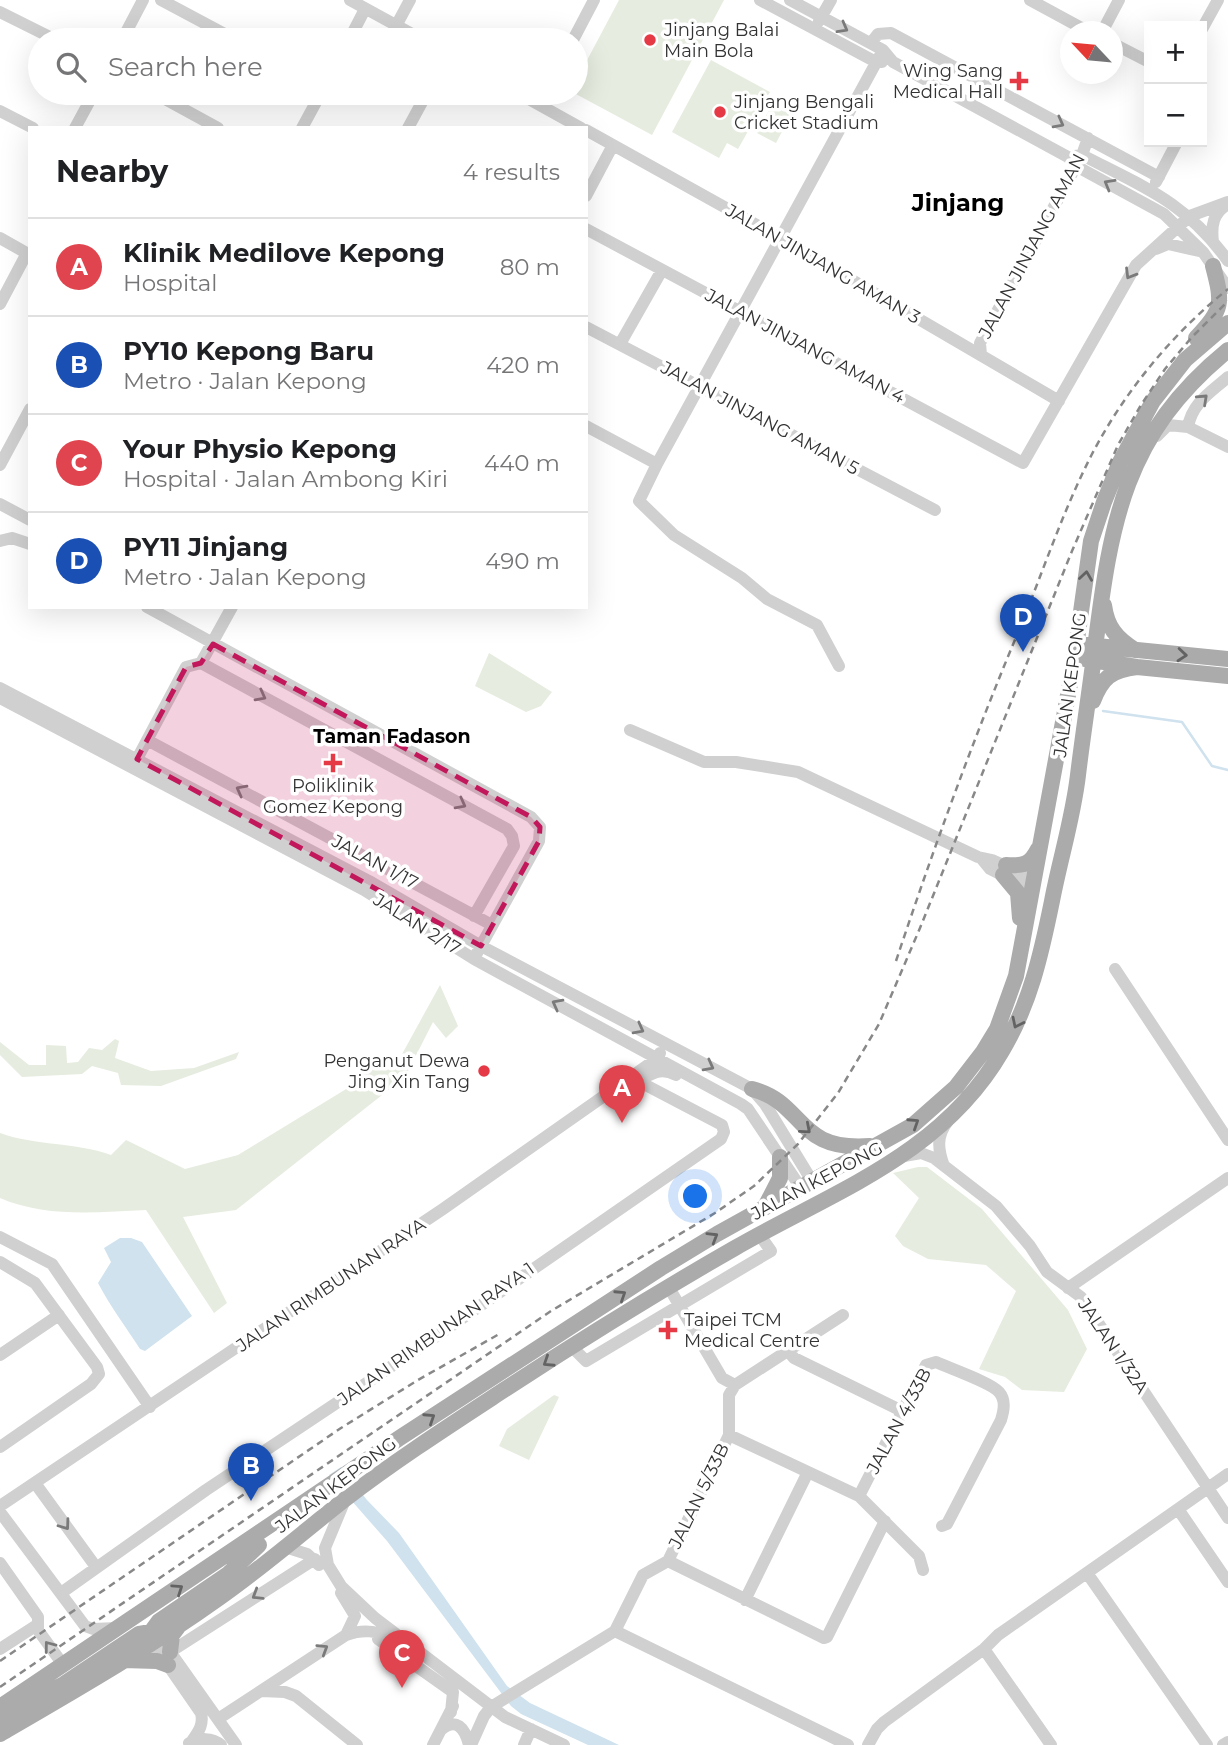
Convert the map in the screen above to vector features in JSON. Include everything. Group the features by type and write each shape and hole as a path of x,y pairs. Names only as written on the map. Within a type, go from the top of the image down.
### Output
{"main road":[{"path":"1185,360 1194,341 1218,312 1221,263"},
{"name":"JALAN KEPONG","path":"0,1707 353,1470 671,1262 765,1208 808,1187 922,1118 965,1076 991,1040 1012,992 1035,885 1076,650 1091,541 1112,480 1153,401 1185,360 1228,323"},
{"name":"JALAN KEPONG","path":"0,1734 216,1601 345,1499 571,1346 759,1234 904,1156 951,1118 999,1057 1020,1019 1040,963 1077,781 1102,592 1114,525 1123,498 1150,436 1174,401 1228,350"},
{"path":"1102,592 1106,620 1121,641 1135,650"},
{"path":"1076,650 1137,667"},
{"path":"1094,653 1135,650 1228,659"},
{"path":"1040,963 1038,947 1043,905 1035,885 1048,871 1069,773 1082,730 1104,679 1124,668 1137,667 1228,676"},
{"path":"1020,959 1020,900 1005,870 1026,864 1034,858 1040,845"},
{"path":"752,1089 768,1094 778,1101 817,1138 840,1146 876,1145"},
{"path":"765,1208 780,1178 780,1157"},
{"path":"703,1267 710,1257 730,1242 796,1207 808,1187 822,1191 862,1170 876,1172"},
{"path":"0,1718 64,1684 139,1634 154,1637 159,1620 228,1574 312,1499"},
{"path":"124,1660 169,1659 172,1635 185,1620"}],"street":[{"path":"128,28 143,0"},
{"path":"161,0 214,28"},
{"path":"350,0 400,28"},
{"path":"396,26 410,0"},
{"path":"579,28 594,0"},
{"path":"760,0 815,29 877,52"},
{"path":"790,0 822,16 893,62 1075,159 1164,214 1203,252 1221,263"},
{"path":"815,29 831,0"},
{"path":"1030,0 1069,21"},
{"path":"1108,21 1119,0"},
{"path":"1206,21 1218,0"},
{"path":"355,28 365,9"},
{"path":"0,12 31,28"},
{"path":"839,666 817,625 767,598 742,578 674,535 639,501 877,52 878,34 891,33 1159,177"},
{"path":"1123,49 1144,59"},
{"path":"1010,125 1022,103"},
{"path":"76,126 87,105"},
{"path":"176,105 214,126"},
{"path":"303,126 314,105"},
{"path":"409,126 420,105"},
{"path":"551,105 578,126"},
{"path":"0,111 29,126"},
{"name":"JALAN JINJANG AMAN 3","path":"588,132 780,238 1059,401"},
{"name":"JALAN JINJANG AMAN","path":"981,355 980,343 1088,138"},
{"path":"588,192 613,145"},
{"path":"1152,190 1174,147"},
{"path":"1075,159 1152,190 1190,216 1213,242 1228,288"},
{"path":"1059,401 1136,265 1190,216 1228,203"},
{"path":"1213,242 1213,221 1219,209 1228,203"},
{"name":"JALAN JINJANG AMAN 4","path":"588,230 1023,463 1059,401"},
{"path":"0,239 28,253"},
{"path":"1146,254 1168,244 1203,252"},
{"path":"0,304 28,256"},
{"path":"620,344 662,270"},
{"name":"JALAN JINJANG AMAN 5","path":"588,328 934,510"},
{"path":"1188,427 1180,419 1178,410 1198,376"},
{"path":"1188,427 1190,415 1196,405 1228,377"},
{"path":"0,465 28,413"},
{"path":"1123,498 1159,432 1172,424 1188,427 1228,447"},
{"path":"588,427 657,464"},
{"path":"0,504 28,519"},
{"path":"0,541 12,538 28,543"},
{"name":"JALAN 2/17","path":"151,609 531,817 540,827 539,841 481,946"},
{"path":"137,759 186,667 201,663 231,609"},
{"path":"201,663 507,828 514,846 474,916"},
{"name":"JALAN 2/17","path":"0,688 369,881 481,946 752,1089 765,1104 808,1187"},
{"name":"JALAN 2/17","path":"0,698 365,890 474,960 748,1109 780,1157 808,1187"},
{"path":"630,730 704,761 736,762 798,772 981,858 992,860 1005,870 1035,885"},
{"name":"JALAN 1/17","path":"146,740 492,925"},
{"path":"474,960 481,946"},
{"path":"1115,970 1228,1140"},
{"path":"617,1036 637,1059 640,1075"},
{"path":"640,1075 658,1058 665,1044"},
{"path":"640,1075 668,1070 684,1079 694,1078"},
{"name":"JALAN RIMBUNAN RAYA","path":"0,1506 443,1209 618,1087 640,1075"},
{"name":"JALAN RIMBUNAN RAYA 1","path":"61,1593 721,1139 724,1132 722,1125 640,1075"},
{"path":"944,1167 939,1139 951,1118"},
{"name":"JALAN 1/32A","path":"904,1156 927,1155 996,1206 1030,1246 1047,1272 1081,1297 1228,1518"},
{"path":"1068,1288 1228,1178"},
{"path":"571,1346 586,1361 771,1251 759,1234"},
{"path":"0,1237 52,1264 150,1407"},
{"path":"0,1262 29,1277 97,1367 99,1374 91,1384 0,1447"},
{"path":"668,1286 722,1378 735,1385 843,1315"},
{"path":"0,1355 58,1315"},
{"path":"788,1351 794,1358 902,1410"},
{"name":"JALAN 4/33B","path":"859,1496 926,1365 936,1362 993,1387 1003,1399 1004,1409 1001,1420 947,1524 942,1526"},
{"name":"JALAN 5/33B","path":"667,1561 729,1435 729,1395 735,1385"},
{"path":"729,1435 859,1496 920,1558 923,1570"},
{"path":"745,1600 808,1472"},
{"path":"868,1745 884,1722 984,1649 998,1635 1228,1474"},
{"path":"35,1483 96,1567"},
{"path":"345,1499 325,1548 325,1557 332,1574 375,1618 491,1707 505,1717 564,1745"},
{"path":"1178,1509 1228,1581"},
{"path":"0,1512 85,1626 93,1629 121,1628"},
{"path":"470,1745 491,1707 615,1631 643,1575 667,1561 820,1638 827,1637 885,1521"},
{"path":"285,1547 315,1559 352,1609 354,1621 346,1635"},
{"path":"169,1659 315,1559"},
{"path":"0,1563 38,1617 38,1630 70,1662 87,1640 86,1630 80,1619"},
{"path":"1087,1573 1207,1745"},
{"path":"0,1649 37,1625"},
{"path":"218,1719 356,1631 380,1632 456,1679"},
{"path":"369,1631 416,1668 448,1686 453,1692 452,1712"},
{"path":"615,1631 848,1745"},
{"path":"154,1637 201,1713 201,1727 189,1743"},
{"path":"984,1649 1047,1743"},
{"path":"169,1659 236,1745"},
{"path":"289,1672 288,1680 296,1696"},
{"path":"433,1745 452,1712 456,1698 456,1679"},
{"path":"260,1691 285,1692 296,1696 357,1745"},
{"path":"440,1730 447,1724 456,1723 462,1727 470,1745"},
{"path":"524,1745 531,1729"},
{"path":"189,1743 215,1740 220,1745"},
{"path":"1223,1745 1228,1742"}],"highlighted area":[{"path":"213,644 531,817 540,827 539,841 481,946 137,759 186,667 201,663"}],"shaded area":[{"name":"Jinjang Balai Main Bola","path":"619,0 724,0 652,135 588,101 588,58"},
{"name":"Jinjang Bengali Cricket Stadium","path":"711,60 770,92 738,149 727,143 719,158 672,132"},
{"path":"776,97 795,107 776,143 757,133"},
{"path":"489,653 552,692 541,706 526,712 475,686"},
{"path":"440,985 458,1026 446,1038 433,1022 405,1077 236,1210 183,1217 227,1303 214,1313 146,1210 53,1211 35,1209 0,1198 0,1133 111,1155 126,1140 185,1169 238,1155 361,1080 368,1054 383,1067 401,1056"},
{"path":"115,1039 119,1041 115,1058 151,1071 194,1068 239,1052 236,1059 161,1086 121,1085 118,1073 92,1066 82,1074 22,1077 0,1055 0,1042 29,1065 46,1065 46,1045 66,1046 67,1063 78,1062 89,1048 102,1050"},
{"path":"927,1167 982,1209 1068,1310 1087,1349 1064,1392 1022,1390 1005,1377 979,1369 1016,1291 986,1265 928,1259 903,1246 895,1236 919,1198 893,1173"},
{"path":"554,1395 559,1397 529,1460 499,1446 507,1429"}],"water":[{"path":"120,1238 142,1242 192,1316 145,1351 140,1349 98,1283 111,1262 104,1248"},
{"path":"341,1467 367,1500 399,1533 507,1686 530,1703 619,1745 588,1745 521,1714 511,1706 387,1541 329,1475"}],"waterway":[{"path":"1103,711 1182,722 1212,766 1228,770"}],"railway":[{"path":"896,961 971,749 1081,476 1118,409 1151,365 1207,306 1228,289"},
{"path":"0,1687 551,1311 715,1213 754,1186 798,1144 838,1093 879,1024 1118,445 1165,369 1228,301"},
{"path":"0,1661 341,1428 501,1333"}],"place":[{"name":"Jinjang Balai Main Bola","path":"650,40"},
{"name":"Wing Sang Medical Hall","path":"1019,81"},
{"name":"Jinjang Bengali Cricket Stadium","path":"720,112"},
{"name":"PY11 Jinjang","path":"1023,652"},
{"name":"Poliklinik Gomez Kepong","path":"333,763"},
{"name":"Penganut Dewa Jing Xin Tang","path":"484,1071"},
{"name":"Klinik Medilove Kepong","path":"622,1123"},
{"name":"Taipei TCM Medical Centre","path":"668,1330"},
{"name":"PY10 Kepong Baru","path":"251,1501"},
{"name":"Your Physio Kepong","path":"402,1688"}],"district":[{"name":"Jinjang","path":"958,202"},
{"name":"Taman Fadason","path":"392,736"}]}
